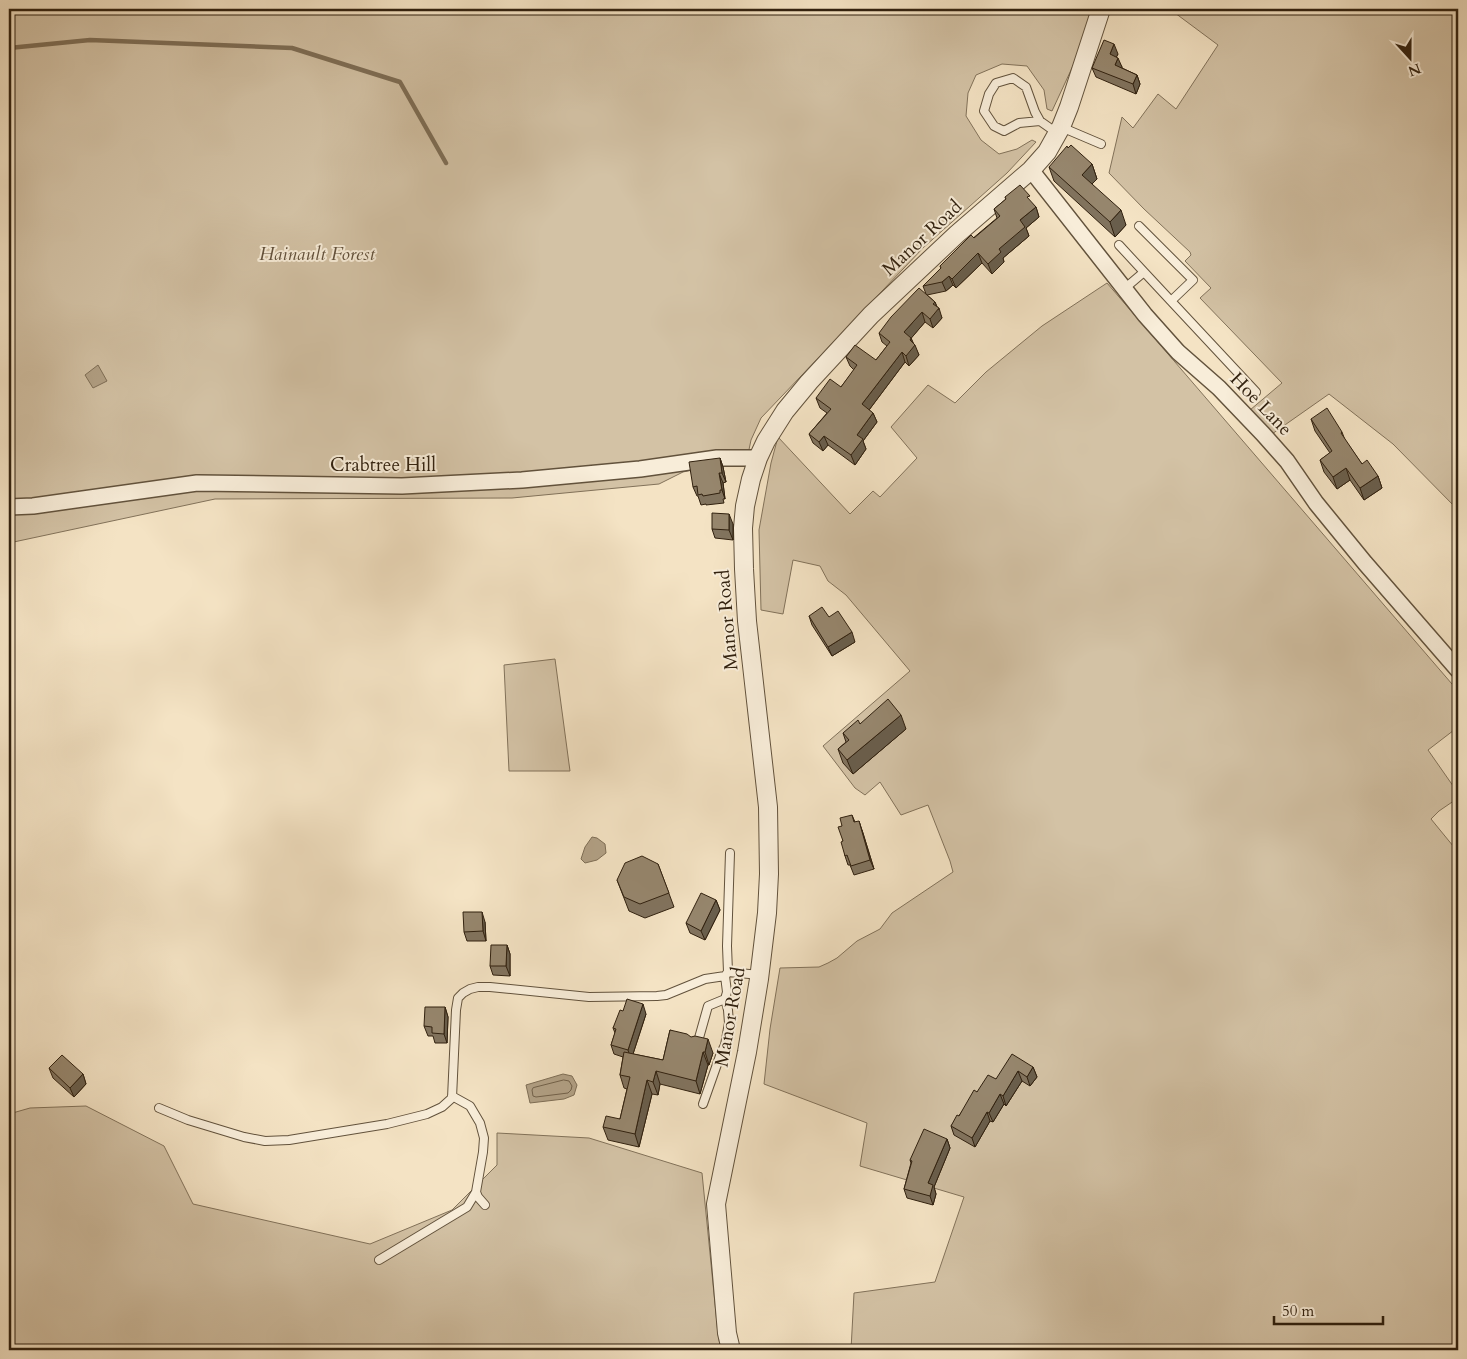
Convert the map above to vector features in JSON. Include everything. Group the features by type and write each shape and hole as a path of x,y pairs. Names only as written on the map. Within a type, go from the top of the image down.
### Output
{"street":[{"name":"Manor Road","path":"731,1350 727,1333 716,1204 747,1052 760,975 768,894 768,807 747,621 743,528 745,506 758,458 766,441 785,411 871,315 956,234 1048,152 1069,107 1101,9"},
{"name":"Hoe Lane","path":"1030,170 1124,289 1178,352 1219,388 1287,461 1316,502 1365,564 1458,670"},
{"name":"Crabtree Hill","path":"9,507 33,506 197,483 411,486 522,480 640,469 717,458 758,458"}],"lane":[{"path":"1040,121 1026,87 1012,78 996,83 989,94 984,111 994,126 1004,131 1020,123 1040,121 1059,130 1101,144"},
{"path":"1139,226 1193,280 1171,301"},
{"path":"1120,245 1256,392"},
{"path":"1124,289 1144,272"},
{"path":"697,1045 708,1006 724,999 727,992 730,853"},
{"path":"159,1108 188,1120 244,1137 265,1141 290,1140 387,1124 427,1114 448,1103 452,1096 458,998 470,989 490,987 589,997 657,996 666,995 705,979 727,974 760,975"},
{"path":"703,1104 725,1045 729,1023 728,1010 724,999"},
{"path":"380,1260 468,1207 476,1192 484,1138 480,1124 470,1106 452,1096"},
{"path":"476,1192 485,1205"}],"green space":[{"name":"Hainault Forest","path":"9,9 1092,9 1078,55 1052,111 1047,109 1044,90 1027,66 1002,64 976,75 968,93 966,116 981,140 999,154 1017,149 1032,140 1036,142 1007,173 924,247 761,418 751,440 746,464 725,462 683,472 659,484 512,498 215,499 9,543"},
{"path":"1166,9 1458,9 1458,510 1393,444 1329,394 1272,434 1250,410 1282,383 1200,298 1211,288 1185,261 1191,255 1190,252 1109,173 1122,117 1133,128 1158,94 1176,109 1218,45 1175,13"},
{"path":"1107,283 1458,691 1458,727 1428,750 1458,793 1458,798 1431,819 1458,852 1458,1350 851,1350 854,1293 935,1282 964,1197 860,1166 867,1123 764,1084 770,1029 780,968 819,967 828,963 857,941 880,929 892,913 953,872 928,805 901,815 880,782 865,795 855,788 823,746 910,671 846,595 828,581 820,566 793,560 783,614 761,610 759,530 771,463 778,437 850,514 873,491 880,497 917,458 891,427 928,385 955,403 986,372 1042,326"},
{"path":"555,659 570,771 509,771 504,665"},
{"path":"86,1106 164,1146 193,1204 370,1244 452,1210 497,1165 497,1133 589,1138 702,1173 721,1350 9,1350 9,1114 30,1108"}],"water":[{"path":"98,365 107,381 93,388 85,375"},
{"path":"592,837 605,844 606,853 597,860 585,863 581,859 585,847"},
{"path":"563,1074 572,1076 577,1085 574,1095 564,1099 530,1103 526,1085"}],"building":[{"path":"1104,40 1114,44 1110,54 1118,58 1115,65 1137,75 1133,84 1092,68"},
{"path":"1071,145 1092,164 1082,175 1121,210 1110,222 1049,167 1067,146 1068,148"},
{"path":"1020,185 1030,196 1027,197 1036,207 1020,220 1025,227 999,249 1001,252 988,264 978,253 952,279 949,276 942,282 923,286 971,235 974,238 1000,216 994,209"},
{"path":"919,288 939,308 930,319 922,312 904,332 915,345 906,356 902,352 862,404 873,413 857,435 863,439 851,455 824,436 819,442 809,434 831,409 816,398 830,379 841,387 857,365 846,357 855,345 876,360 890,342 879,333 891,317"},
{"path":"1327,408 1362,464 1367,460 1378,476 1360,488 1346,468 1333,477 1320,460 1332,451 1311,419"},
{"path":"720,458 722,473 719,473 722,490 720,490 720,493 698,495 697,486 693,487 689,462"},
{"path":"712,513 729,514 729,530 712,529"},
{"path":"822,607 829,617 838,611 852,632 828,647 809,616"},
{"path":"888,699 901,715 847,760 838,749 849,740 843,733 858,720 860,724"},
{"path":"852,815 854,822 859,821 870,860 851,866 847,855 845,856 841,842 843,841 838,827 842,826 840,818"},
{"path":"642,856 658,864 669,893 640,904 624,897 617,880 625,863"},
{"path":"701,893 716,900 701,931 686,923"},
{"path":"463,912 482,912 483,931 464,932"},
{"path":"491,945 507,945 506,966 490,966"},
{"path":"627,999 643,1004 628,1050 611,1045 616,1029 613,1028 620,1010 623,1011"},
{"path":"425,1007 445,1007 444,1034 432,1033 432,1027 424,1026"},
{"path":"670,1030 687,1034 691,1037 708,1039 696,1081 656,1071 653,1082 647,1080 635,1134 603,1127 606,1116 620,1119 630,1077 620,1075 624,1052 663,1060"},
{"path":"1012,1054 1033,1067 1027,1077 1018,1071 1003,1096 1000,1094 989,1113 987,1112 972,1138 951,1126 974,1090 977,1092 988,1075 996,1079"},
{"path":"62,1055 83,1074 70,1088 49,1068"},
{"path":"924,1129 947,1139 928,1183 933,1185 930,1196 904,1189 912,1161 910,1160"}],"waterway":[{"path":"9,48 90,40 292,48 400,82 446,163"}]}
